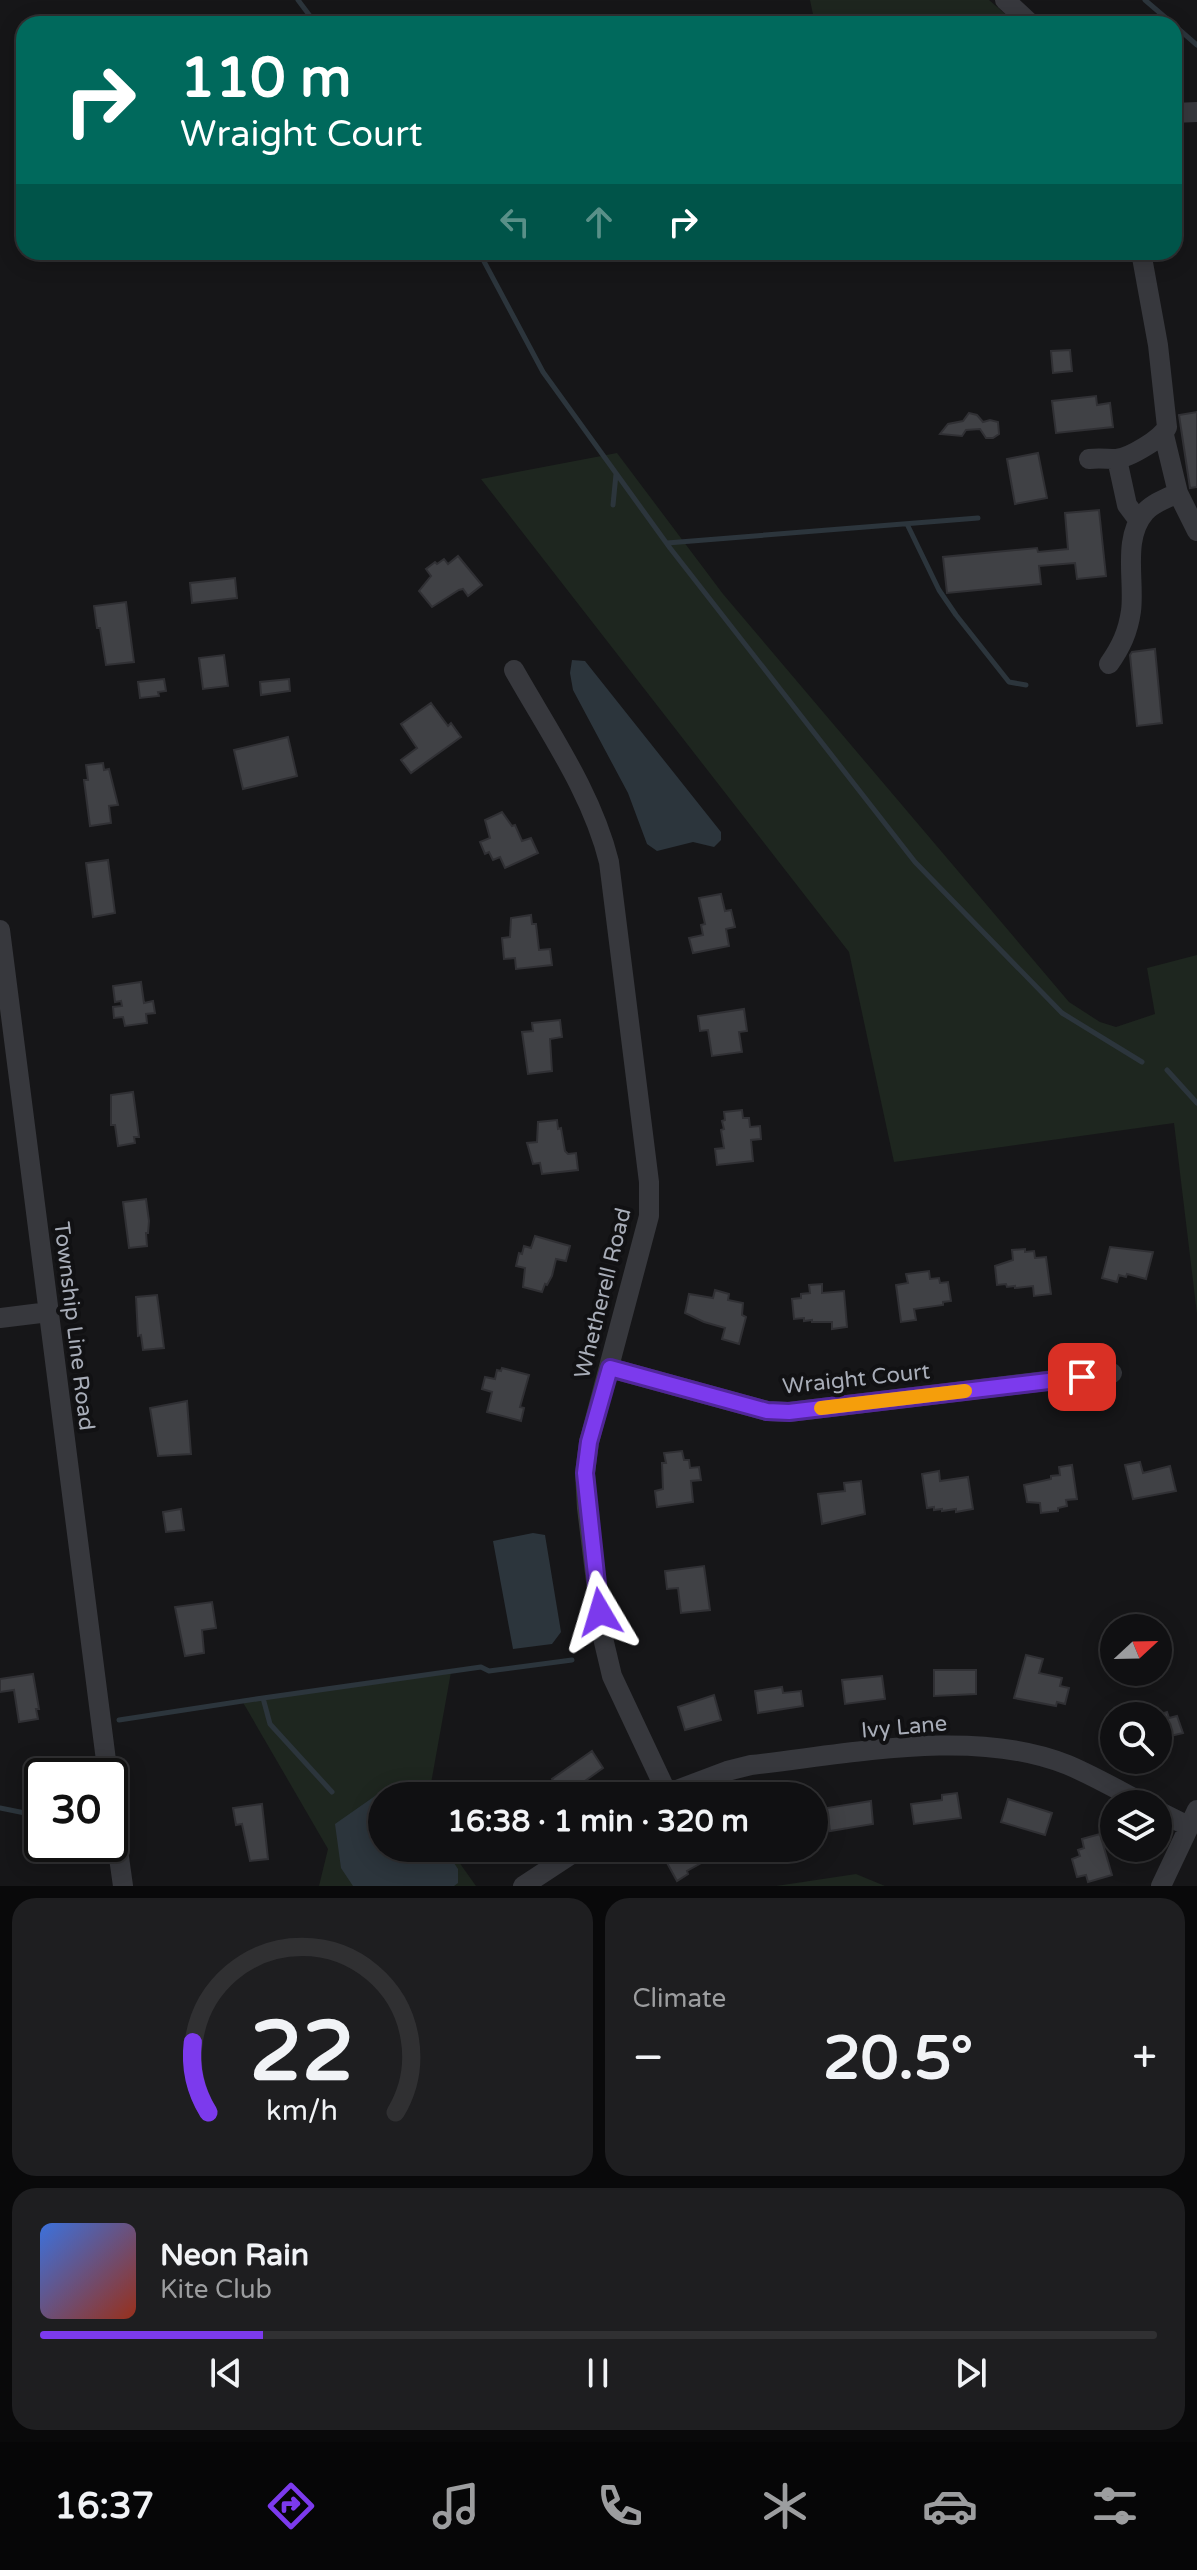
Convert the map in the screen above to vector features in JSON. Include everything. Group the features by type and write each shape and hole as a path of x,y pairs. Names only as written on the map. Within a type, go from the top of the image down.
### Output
{"street":[{"path":"1005,0 1022,16"},
{"path":"1142,260 1158,345 1167,427 1164,435 1178,493 1197,531"},
{"path":"1089,459 1105,456 1117,459 1164,435"},
{"path":"1117,459 1127,505 1139,521"},
{"path":"1109,664 1122,646 1132,608 1133,539 1139,521 1152,506 1178,493"},
{"name":"Whetherell Road","path":"514,670 588,801 602,833 609,862 649,1182 649,1216 589,1442 585,1473 603,1638 612,1676 659,1782"},
{"name":"Township Line Road","path":"0,930 106,1758"},
{"path":"0,1318 49,1312"},
{"name":"Wraight Court","path":"610,1368 767,1411 789,1412 1112,1373"},
{"name":"Ivy Lane","path":"700,1782 751,1765 944,1744 999,1748 1038,1756 1068,1765 1117,1790"},
{"path":"1161,1886 1192,1818 1172,1814"},
{"path":"120,1862 123,1886"},
{"path":"523,1886 560,1862"}],"shaded area":[{"path":"810,0 989,0 1008,16 813,16"},
{"path":"617,453 723,594 1069,1002 1100,1022 1116,1027 1155,1014 1147,968 1197,955 1197,1314 1174,1123 894,1162 849,952 481,479"},
{"path":"572,660 585,661 721,832 721,840 714,847 693,842 657,851 647,844 628,793 573,690 570,673"},
{"path":"533,1533 545,1535 561,1632 552,1644 513,1649 493,1541"},
{"path":"451,1672 431,1782 368,1782 368,1862 459,1862 476,1886 319,1886 328,1849 241,1699"},
{"path":"368,1801 368,1862 453,1862 458,1869 458,1883 454,1886 353,1886 341,1868 335,1824"},
{"path":"856,1874 885,1886 776,1886"}],"building":[{"path":"1070,350 1072,371 1053,373 1051,351"},
{"path":"1096,396 1097,405 1110,403 1113,427 1056,433 1052,401"},
{"path":"1197,412 1197,487 1190,488 1179,415"},
{"path":"969,413 977,415 983,422 998,422 999,434 986,438 980,429 966,430 962,436 940,434 948,424 963,421"},
{"path":"1038,453 1047,498 1015,504 1007,459"},
{"path":"1099,510 1106,576 1077,579 1075,563 1039,566 1041,584 947,593 943,557 1037,548 1038,552 1068,549 1065,513"},
{"path":"458,556 482,585 468,596 463,589 459,590 432,607 419,591 431,576 426,569 444,559 448,564"},
{"path":"235,578 237,598 192,603 190,583"},
{"path":"126,602 134,662 106,665 94,606"},
{"path":"1155,649 1162,723 1137,726 1130,655 1132,652"},
{"path":"224,655 228,686 203,689 199,658"},
{"path":"164,679 166,691 158,692 159,696 140,698 138,682"},
{"path":"289,679 290,691 261,695 260,682"},
{"path":"431,703 448,726 451,723 461,737 411,773 401,760 417,748 401,724"},
{"path":"288,737 297,776 243,789 234,750"},
{"path":"103,763 104,770 109,769 118,805 109,806 111,823 90,826 84,780 88,780 86,765"},
{"path":"502,812 512,826 515,825 522,841 531,838 538,853 505,868 500,857 493,860 489,852 485,854 480,842 490,838 485,820"},
{"path":"108,860 115,913 93,917 86,863"},
{"path":"721,894 725,911 731,910 735,927 726,929 729,946 693,953 689,938 703,935 701,925 705,924 699,898"},
{"path":"531,915 532,924 536,924 539,950 550,949 552,965 516,969 515,958 504,959 502,938 510,937 511,918"},
{"path":"141,982 144,1003 153,1001 155,1013 146,1014 147,1023 125,1026 123,1017 114,1018 113,1007 122,1006 121,1001 115,1002 113,986"},
{"path":"744,1009 747,1031 739,1032 742,1052 712,1056 708,1030 700,1031 698,1016"},
{"path":"560,1020 562,1037 550,1039 552,1071 528,1074 522,1032 533,1031 532,1023"},
{"path":"133,1092 139,1137 134,1137 135,1143 118,1146 115,1125 111,1125 111,1095"},
{"path":"742,1110 743,1118 749,1118 750,1127 760,1126 761,1139 751,1140 753,1161 717,1165 715,1149 724,1148 721,1130 724,1129 724,1112"},
{"path":"557,1120 565,1151 568,1154 576,1153 578,1170 542,1174 540,1163 533,1164 527,1143 537,1142 538,1122"},
{"path":"146,1199 149,1221 147,1246 129,1248 123,1202"},
{"path":"535,1236 570,1246 566,1261 556,1259 552,1276 542,1292 523,1287 525,1268 516,1266 519,1253 522,1254 524,1246 531,1248"},
{"path":"1110,1247 1153,1252 1146,1279 1127,1274 1126,1277 1119,1275 1117,1282 1102,1278"},
{"path":"1025,1249 1025,1252 1034,1251 1035,1258 1046,1257 1051,1294 1034,1296 1033,1286 1015,1288 1006,1284 997,1285 995,1266 1013,1260 1012,1250"},
{"path":"929,1271 930,1279 939,1278 940,1283 948,1282 951,1301 914,1309 916,1320 901,1322 896,1285 908,1283 906,1274"},
{"path":"822,1284 822,1293 844,1291 847,1327 832,1329 832,1322 794,1319 792,1299 810,1293 809,1285"},
{"path":"715,1290 729,1294 728,1300 743,1303 742,1315 746,1317 739,1344 722,1339 725,1328 685,1313 689,1294 713,1298"},
{"path":"157,1295 164,1348 143,1350 141,1335 138,1336 136,1297"},
{"path":"502,1368 529,1375 520,1407 524,1408 521,1421 487,1412 492,1392 482,1389 485,1377 495,1379 497,1370 501,1371"},
{"path":"187,1401 191,1454 158,1456 150,1408"},
{"path":"682,1451 684,1460 689,1460 690,1468 699,1467 701,1480 691,1481 693,1502 657,1507 655,1491 663,1489 664,1453"},
{"path":"1140,1462 1143,1473 1170,1466 1176,1491 1133,1499 1125,1465"},
{"path":"1072,1465 1077,1499 1066,1500 1067,1506 1058,1508 1058,1511 1041,1513 1040,1503 1027,1502 1024,1485 1051,1479 1051,1476 1060,1475 1059,1467"},
{"path":"939,1471 940,1481 968,1477 973,1509 956,1512 956,1509 942,1511 927,1508 922,1474"},
{"path":"861,1481 865,1514 822,1524 818,1494 845,1491 844,1483"},
{"path":"181,1509 184,1530 166,1532 163,1512"},
{"path":"704,1566 710,1610 681,1613 678,1588 667,1589 665,1571"},
{"path":"212,1602 216,1628 202,1630 204,1653 185,1656 175,1607"},
{"path":"1026,1655 1043,1659 1039,1673 1062,1678 1060,1686 1069,1688 1065,1704 1057,1702 1056,1706 1014,1698"},
{"path":"934,1670 976,1670 976,1694 934,1696"},
{"path":"33,1674 38,1719 19,1722 14,1690 0,1692 0,1679"},
{"path":"882,1676 885,1699 845,1704 842,1680"},
{"path":"782,1687 783,1693 801,1691 803,1706 758,1713 755,1691"},
{"path":"714,1695 721,1720 685,1730 678,1707"},
{"path":"1177,1716 1183,1733 1172,1736 1172,1717"},
{"path":"592,1751 603,1768 584,1782 554,1782 552,1779"},
{"path":"957,1793 961,1818 914,1824 911,1804 942,1800 942,1795"},
{"path":"1008,1799 1052,1813 1045,1835 1001,1822"},
{"path":"871,1801 873,1824 830,1831 828,1808"},
{"path":"262,1804 268,1859 250,1861 242,1824 236,1825 233,1808"},
{"path":"1100,1834 1100,1862 1108,1862 1112,1875 1088,1882 1086,1875 1077,1877 1072,1859 1080,1856 1078,1850 1084,1848 1082,1839"},
{"path":"667,1862 703,1862 687,1871 688,1874 677,1881"}],"waterway":[{"path":"298,0 310,16"},
{"path":"1145,0 1164,16"},
{"path":"1182,32 1197,45"},
{"path":"483,260 543,372 670,548 915,862 1062,1013 1142,1062"},
{"path":"613,505 616,474"},
{"path":"667,543 978,518"},
{"path":"907,524 939,590 956,615 1009,682 1026,685"},
{"path":"1167,1070 1197,1103"},
{"path":"263,1698 481,1667 489,1671 572,1660"},
{"path":"119,1720 263,1698 270,1724 332,1792"},
{"path":"0,1808 24,1813"}],"slow traffic":[{"path":"821,1408 965,1391"}],"route":[{"path":"600,1612 585,1473 589,1442 610,1368 767,1411 789,1412 1082,1377"}]}
